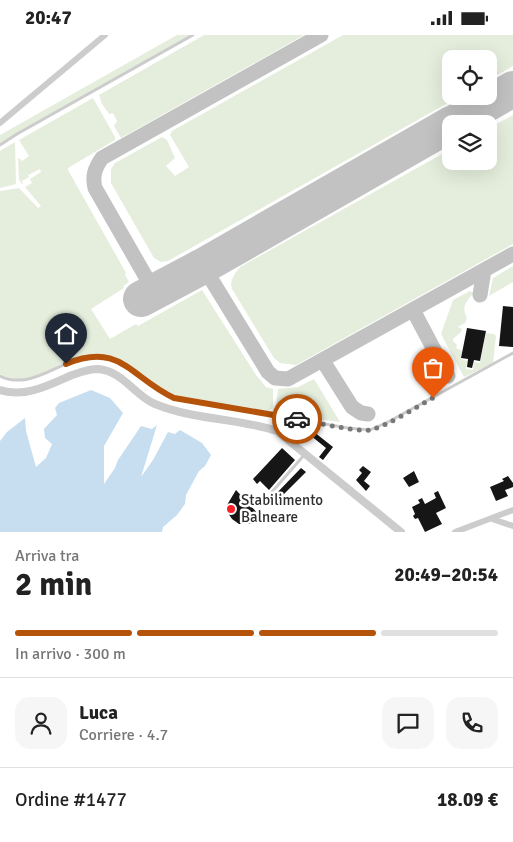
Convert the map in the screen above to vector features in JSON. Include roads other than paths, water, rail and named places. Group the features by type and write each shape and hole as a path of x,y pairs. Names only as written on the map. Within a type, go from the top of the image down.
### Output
{"street":[{"path":"0,123 105,35"},
{"path":"0,390 10,393 29,392 89,369 100,369 121,378 152,403 176,411 260,426 277,431 401,532"},
{"path":"455,532 513,510"},
{"path":"491,519 513,526"}],"lane":[{"path":"0,145 193,35"},
{"path":"0,376 8,380 25,380 80,358 103,356 129,367 157,390 174,398 348,428 370,430 513,353"},
{"path":"271,493 306,454"}],"water":[{"path":"91,390 110,398 123,413 104,446 104,484 141,426 152,429 157,425 141,477 153,460 168,432 175,434 180,430 202,443 211,455 205,466 199,471 186,495 185,504 177,515 163,527 162,532 0,532 0,441 7,432 25,418 26,431 36,467 46,458 52,444 45,438 44,429 57,415 55,408 59,403"}],"place":[{"name":"Stabilimento Balneare","path":"231,509"}]}
